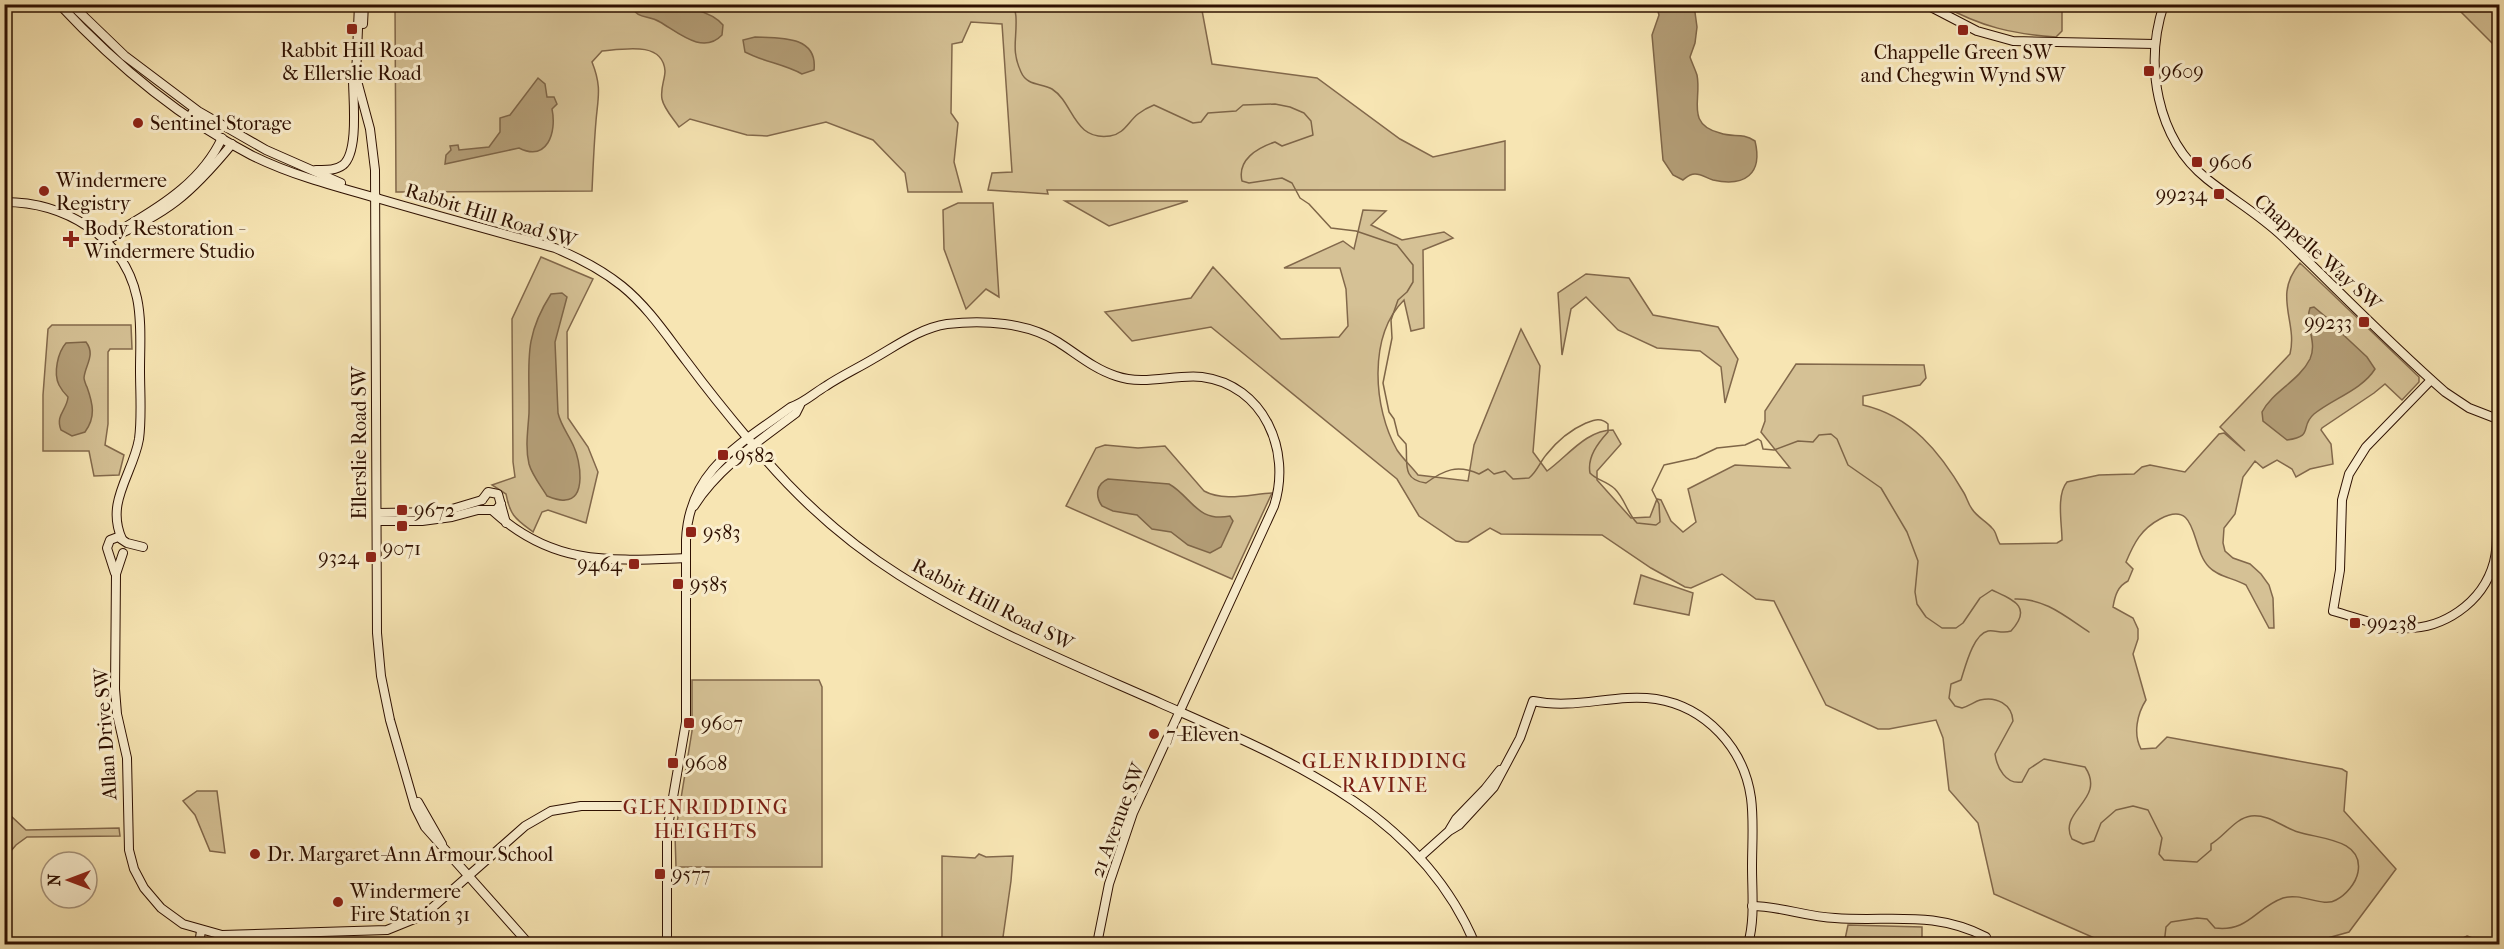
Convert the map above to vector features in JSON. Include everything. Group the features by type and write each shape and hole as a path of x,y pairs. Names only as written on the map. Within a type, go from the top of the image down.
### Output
{"street":[{"path":"5,7 13,4"},
{"name":"Rabbit Hill Road SW","path":"59,4 111,56 166,102 232,144 271,163 358,192 555,248 600,270 628,291 651,314 750,442 782,479 827,522 896,573 951,606 1324,781 1370,811 1420,857 1449,897 1475,945"},
{"name":"Rabbit Hill Road SW","path":"71,4 142,70 198,111 229,130 358,192"},
{"name":"Ellerslie Road SW","path":"359,4 356,77 374,150 377,633 381,676 390,720 412,790 442,846 529,945"},
{"name":"Ellerslie Road SW","path":"361,93 364,4"},
{"path":"1925,4 1977,31 2013,41 2155,44"},
{"name":"Chappelle Way SW","path":"2164,4 2155,44 2154,74 2163,111 2172,134 2188,160 2206,178 2271,226 2431,380 2462,404 2499,419"},
{"path":"307,169 335,169 345,162 352,150 353,60 357,33"},
{"path":"166,102 180,106 222,131 229,130"},
{"path":"106,240 159,208 184,188 210,160 222,138"},
{"path":"106,240 142,225 177,203 232,144"},
{"path":"4,202 39,204 61,210 80,220 106,240 129,274 139,310 140,429 136,450 120,489 116,518 111,539 107,545 111,554 116,555 143,547 123,540 111,539"},
{"name":"21 Avenue SW","path":"686,558 687,528 693,508 712,481 750,442 796,412 800,405 826,386 932,328 954,324 1025,326 1048,336 1095,367 1115,376 1141,380 1203,377 1223,382 1244,394 1262,412 1274,435 1280,458 1280,487 1273,510 1133,813 1117,856 1097,945"},
{"path":"2431,380 2366,447 2349,474 2342,500 2340,570 2333,611 2381,625 2412,628 2443,621 2461,610 2472,599 2488,578 2496,551 2499,419"},
{"path":"376,517 442,512 482,500 486,493 494,492 501,497 506,523"},
{"path":"482,500 506,523 533,541 577,556 686,558 686,722 667,841 667,945"},
{"path":"376,517 422,521 498,509 501,504"},
{"path":"116,518 125,546 123,552"},
{"name":"Allan Drive SW","path":"116,574 123,552"},
{"name":"Allan Drive SW","path":"111,554 116,574 115,689 117,714 127,758 129,850 136,875 149,895 176,919 201,931 222,936 257,936 387,930 424,915 525,826 551,811 581,806 671,806"},
{"path":"1420,857 1459,825 1484,800 1501,777 1520,738 1533,701 1567,705 1637,698 1655,699 1691,710 1717,729 1728,741 1739,761 1750,796 1752,906 1748,945"},
{"path":"1752,906 1775,907 1834,918 1925,919 1953,923 1986,937"},
{"path":"199,945 201,931"}],"shaded area":[{"path":"395,5 1201,5 1212,64 1317,78 1400,139 1433,157 1505,141 1505,190 1047,190 1048,194 988,190 992,173 1012,172 1002,24 971,22 962,42 952,44 951,113 958,123 954,162 962,192 908,192 905,173 873,140 826,122 767,136 747,135 690,119 679,127 662,99 665,71 663,61 650,51 631,49 602,51 592,62 599,92 592,191 396,192"},
{"path":"630,5 693,9 715,18 723,25 722,35 715,41 699,43 655,20 640,15"},
{"path":"1656,5 1694,5 1697,27 1690,57 1697,75 1699,117 1702,124 1709,129 1755,141 1756,162 1749,176 1734,182 1724,182 1695,174 1683,180 1673,175 1663,160 1652,35 1659,15"},
{"path":"1942,5 2062,5 2062,31 2056,37 2011,31 1970,19"},
{"path":"2454,5 2499,5 2499,50"},
{"path":"755,37 785,39 803,44 810,50 814,59 814,70 802,74 745,52 743,40"},
{"path":"538,78 545,84 547,97 554,97 557,104 552,109 551,136 543,148 529,151 519,148 445,164 446,155 451,150 450,146 458,145 459,150 489,147 500,132 500,118 510,115"},
{"path":"1065,201 1188,201 1109,226"},
{"path":"958,203 993,203 999,297 986,289 966,309 944,249 943,210"},
{"path":"1363,210 1386,211 1371,225 1402,240 1444,232 1453,238 1423,250 1424,328 1411,331 1404,300 1392,315 1384,333 1380,352 1379,394 1383,414 1397,450 1418,475 1468,481 1474,445 1521,329 1540,366 1533,452 1547,471 1594,434 1613,430 1621,444 1597,471 1597,480 1631,518 1650,517 1657,499 1661,500 1671,521 1683,532 1696,522 1688,489 1735,465 1790,468 1761,432 1765,421 1765,411 1796,364 1924,365 1926,378 1920,385 1863,396 1863,405 1896,418 1910,427 1934,450 1955,478 1974,512 1994,530 2000,544 2057,543 2062,540 2060,510 2062,494 2067,482 2099,475 2134,474 2142,467 2150,465 2185,472 2219,434 2224,433 2245,451 2220,427 2290,354 2292,342 2287,298 2288,286 2300,263 2419,377 2419,382 2402,400 2385,384 2322,428 2321,430 2331,444 2333,464 2310,469 2296,477 2292,469 2277,460 2263,468 2255,461 2243,477 2235,514 2224,528 2223,543 2225,551 2233,558 2250,564 2269,585 2273,598 2274,628 2269,628 2246,585 2217,573 2209,567 2203,559 2188,520 2181,515 2173,514 2160,519 2139,537 2126,562 2133,569 2128,581 2118,591 2113,607 2133,618 2138,629 2138,639 2133,654 2146,700 2137,724 2137,737 2141,749 2156,748 2167,737 2342,769 2347,772 2344,811 2396,869 2349,932 2306,944 2108,944 1994,894 1978,823 1949,790 1943,738 1936,720 1878,729 1826,705 1774,601 1756,599 1722,574 1691,588 1685,587 1651,568 1602,535 1501,534 1490,528 1468,542 1456,541 1419,516 1397,479 1211,327 1132,341 1105,312 1191,298 1213,267 1281,339 1339,337 1348,326 1346,289 1340,268 1284,268 1343,241 1354,249"},
{"path":"541,257 593,279 567,332 568,418 588,447 598,472 586,523 548,510 542,512 533,532 515,516 506,494 492,485 515,477 512,319"},
{"path":"1586,274 1629,278 1653,315 1718,327 1738,359 1725,403 1721,367 1700,351 1657,348 1618,330 1586,297 1571,309 1562,355 1558,293"},
{"path":"562,293 567,297 555,342 558,413 576,453 580,469 577,493 572,498 563,500 547,496 539,484 529,464 527,445 529,366 535,325 551,294"},
{"path":"2314,307 2327,318 2328,328 2332,325 2336,328 2367,357 2375,369 2355,389 2314,414 2301,436 2287,440 2263,421 2262,412 2273,398 2299,374 2310,359 2313,346 2309,314 2310,308"},
{"path":"52,325 131,325 132,349 110,349 108,352 108,424 105,445 124,455 119,475 94,476 89,451 43,451 43,395 48,329"},
{"path":"86,342 90,356 84,378 91,399 92,416 85,432 72,436 61,430 59,420 68,397 57,380 57,363 66,343"},
{"path":"1105,445 1138,448 1165,446 1204,491 1212,494 1229,497 1272,493 1232,579 1066,506 1096,448"},
{"path":"1108,479 1169,484 1202,512 1210,516 1230,516 1233,521 1221,547 1210,553 1188,545 1171,532 1152,529 1137,515 1113,511 1102,506 1098,498 1098,491 1101,484"},
{"path":"1641,575 1693,593 1689,615 1634,604"},
{"path":"692,680 819,680 822,687 822,867 676,867 675,835 692,731"},
{"path":"197,791 217,791 225,853 210,851 195,815 183,801"},
{"path":"9,799 10,815 26,830 119,828 120,836 27,837 16,845 5,858 5,800"},
{"path":"979,854 986,857 1013,856 1002,944 899,944 899,942 938,942 942,938 942,856 975,858"},
{"path":"1848,925 1922,927 1922,944 1844,944"},
{"path":"2467,936 2489,944 2450,944"}],"waterway":[{"path":"1015,4 1015,51 1021,72 1027,80 1048,87 1059,95 1075,120 1088,133 1098,136 1115,135 1138,114 1154,105 1193,123 1201,122 1208,113 1236,111 1243,105 1275,104 1304,113 1311,121 1313,135 1282,146 1275,142 1255,151 1245,161 1241,174 1242,181 1249,183 1282,178 1292,183 1300,198 1309,204 1331,228 1356,231 1397,245 1413,265 1413,282 1398,300 1391,320 1392,338 1383,383 1389,412 1394,419 1398,435 1406,444 1407,469 1413,478 1426,483 1445,472 1457,469 1479,474 1488,469 1494,474 1505,471 1513,479 1529,478 1564,436 1586,423 1600,420 1608,424 1608,432 1592,456 1590,473 1615,489 1637,523 1656,525 1660,522 1659,504 1652,490 1664,465 1696,458 1717,448 1745,445 1758,439 1763,449 1774,450 1798,441 1813,442 1819,435 1831,434 1837,439 1848,465 1881,488 1907,532 1918,561 1915,592 1917,604 1926,617 1942,628 1956,628 1963,623 1980,598 1992,590 2012,600 2020,609 2018,622 2011,631 1988,631 1978,638 1970,652 1961,680 1951,684 1949,698 1955,706 1962,708 1980,700 1992,699 2002,703 2010,710 2013,721 1995,754 2000,770 2011,781 2022,782 2029,769 2044,759 2085,767 2090,778 2090,788 2087,797 2071,821 2069,829 2072,839 2083,844 2094,841 2101,823 2116,810 2133,806 2148,810 2162,838 2159,854 2164,860 2197,862 2211,850 2211,844 2240,820 2245,817 2258,816 2298,832 2338,842 2354,853 2358,861 2358,872 2353,884 2336,900 2325,902 2297,897 2283,898 2265,907 2244,923 2227,928 2215,928 2207,919 2197,918 2171,922 2166,927 2164,944"},
{"path":"2015,599 2026,599 2045,605 2089,632"},
{"path":"2212,944 2220,944"}],"place":[{"name":"Rabbit Hill Road & Ellerslie Road","path":"352,29"},
{"name":"Chappelle Green SW and Chegwin Wynd SW","path":"1963,30"},
{"name":"9609","path":"2149,71"},
{"name":"Sentinel Storage","path":"138,123"},
{"name":"9606","path":"2197,162"},
{"name":"Windermere Registry","path":"44,191"},
{"name":"99234","path":"2219,194"},
{"name":"Body Restoration - Windermere Studio","path":"71,239"},
{"name":"99233","path":"2364,322"},
{"name":"9582","path":"723,455"},
{"name":"9672","path":"402,510"},
{"name":"9071","path":"402,526"},
{"name":"9583","path":"691,532"},
{"name":"9324","path":"371,557"},
{"name":"9464","path":"634,564"},
{"name":"9585","path":"678,584"},
{"name":"99238","path":"2355,623"},
{"name":"9607","path":"689,723"},
{"name":"7-Eleven","path":"1154,734"},
{"name":"9608","path":"673,763"},
{"name":"Dr. Margaret-Ann Armour School","path":"255,854"},
{"name":"9577","path":"660,874"},
{"name":"Windermere Fire Station 31","path":"338,902"}],"district":[{"name":"GLENRIDDING RAVINE","path":"1385,773"},
{"name":"GLENRIDDING HEIGHTS","path":"706,819"}]}
